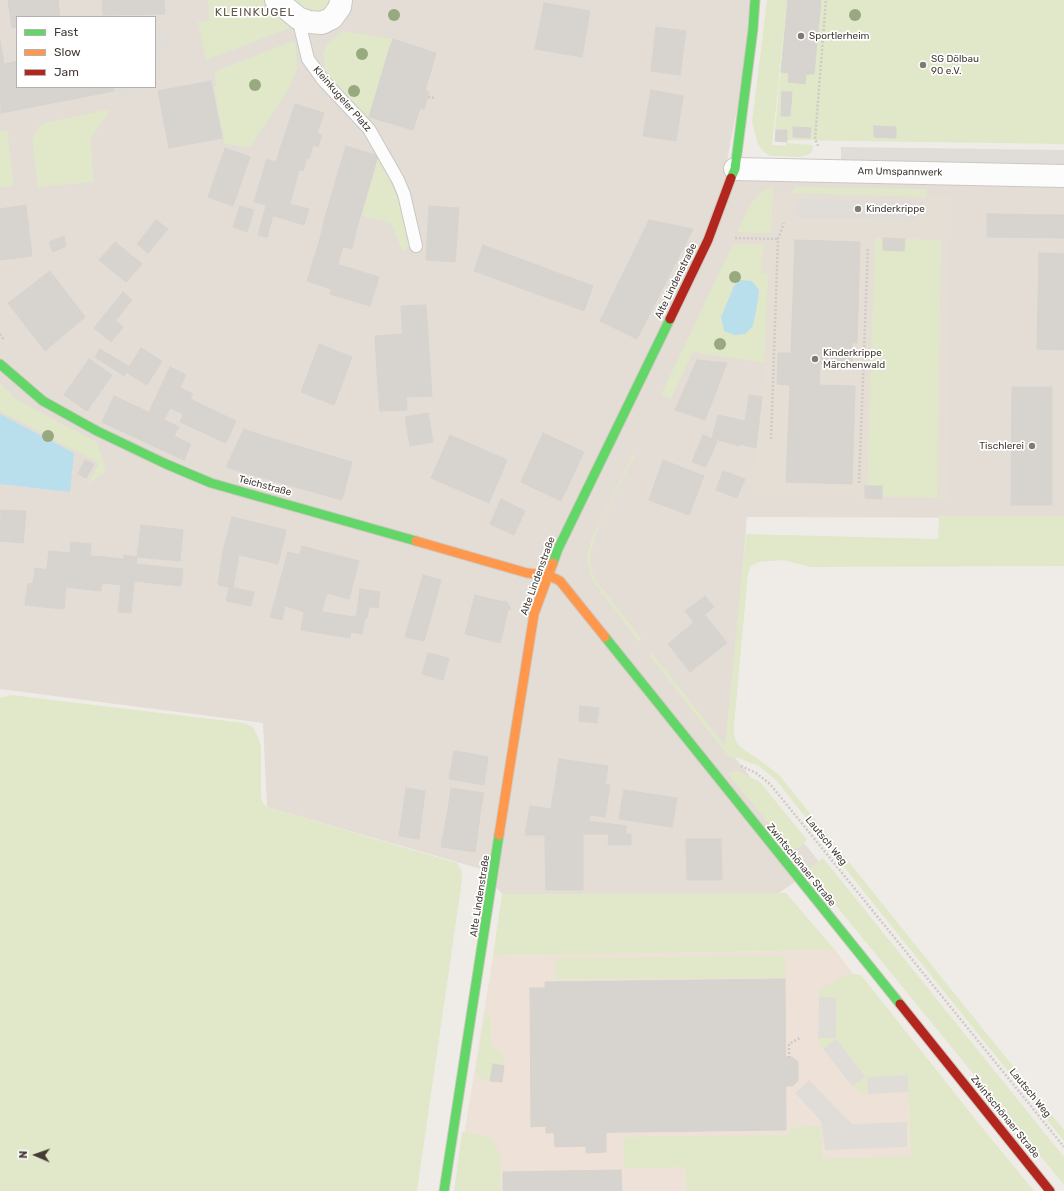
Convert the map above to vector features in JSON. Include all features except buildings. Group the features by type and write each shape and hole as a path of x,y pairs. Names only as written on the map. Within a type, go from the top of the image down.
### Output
{"street":[{"path":"276,0 298,18 309,22 322,23 332,18 340,7 341,0"},
{"name":"Alte Lindenstraße","path":"444,1191 534,614 558,549 712,230 735,169 753,29 754,0"},
{"name":"Am Umspannwerk","path":"735,169 1064,176"},
{"name":"Teichstraße","path":"0,364 43,402 97,431 166,464 211,483 527,573 548,575"},
{"name":"Zwintschönaer Straße","path":"548,575 560,581 1050,1191"}],"lane":[{"name":"Kleinkugeler Platz","path":"298,18 308,59 323,80 369,129 398,180 404,194 416,246"}],"path":[{"path":"819,150 815,139 826,0"},
{"path":"428,96 435,98"},
{"path":"771,439 778,239 784,223"},
{"path":"712,230 729,237 778,239"},
{"path":"859,483 868,247"},
{"path":"0,334 8,346"},
{"name":"Lautsch Weg","path":"736,764 751,770 770,784 1064,1147"},
{"path":"789,1058 789,1044 800,1038"}],"shaded area":[{"path":"0,0 758,0 727,161 1064,160 1064,518 747,517 727,748 821,864 776,895 502,894 481,869 267,807 263,723 0,689"},
{"path":"165,34 169,53 156,56 156,36"},
{"path":"117,88 134,88 136,94 119,97"},
{"path":"841,147 1064,150 1064,168 841,164"},
{"path":"763,193 951,196 946,499 751,494 764,363 738,243"},
{"name":"Kinderkrippe","path":"800,199 925,201 914,220 792,217"},
{"path":"835,950 1018,1191 455,1191 493,956"},
{"path":"819,997 836,997 836,1038 818,1038"},
{"path":"836,1039 865,1076 852,1086 823,1049"},
{"path":"908,1075 908,1092 868,1094 867,1077"},
{"path":"809,1080 852,1124 907,1122 907,1147 825,1150 821,1121 795,1093"}],"green space":[{"path":"208,0 265,0 288,21 290,28 206,60 198,22 210,20"},
{"path":"291,0 335,0 329,11 311,14"},
{"name":"SG Dölbau 90 e.V.","path":"767,0 1064,0 1064,144 787,140 787,130 775,129 787,3 772,145 786,146 786,143 813,145 812,151 808,155 799,157 771,156 765,153 758,145 752,122"},
{"path":"343,31 393,39 369,117 361,116 325,76 323,52 329,42"},
{"path":"293,41 296,44 297,70 289,88 257,135 251,147 225,144 214,87 217,85 214,72"},
{"path":"111,109 91,139 93,182 38,187 32,139 41,124"},
{"path":"7,130 14,186 0,188 0,131"},
{"path":"378,156 397,196 410,246 402,251 391,223 362,216"},
{"path":"795,187 927,189 927,197 791,193"},
{"path":"773,188 771,233 737,232 752,201 765,189"},
{"path":"875,238 941,240 937,498 867,496"},
{"path":"733,244 763,244 761,273 768,274 764,363 693,352 671,399 661,395"},
{"path":"0,383 17,400 97,442 106,471 87,485 99,463 0,411"},
{"path":"633,454 635,455 600,523 591,550 590,562 594,578 642,640 638,641 593,581 588,566 587,557 591,540"},
{"path":"939,516 1064,516 1064,566 810,567 783,560 759,562 751,566 748,574 734,735 737,743 742,748 780,776 1064,1130 1064,1141 832,852 832,848 821,834 818,833 776,780 759,766 738,758 729,757 650,656 652,653 725,746 746,534 938,539"},
{"path":"11,695 244,723 253,727 261,747 261,797 263,803 267,807 457,863 461,869 462,880 417,1191 0,1191 0,698"},
{"path":"738,771 760,782 807,840 800,847 791,850 727,773"},
{"path":"823,858 1064,1157 1064,1185 807,870"},
{"path":"786,893 835,950 493,956 502,894"},
{"path":"785,956 785,978 556,979 556,958"},
{"path":"851,974 861,975 1034,1191 686,1191 685,1167 624,1168 623,1137 789,1135 790,1127 821,1126 823,1159 911,1156 908,1075 867,1077 868,1094 864,1094 852,1086 865,1076 836,1039 823,1049 819,1044 818,1038 836,1038 836,997 819,997 818,990"},
{"path":"485,1012 491,1014 491,1044 505,1060 504,1066 493,1064 490,1081 477,1076 476,1071"},
{"path":"462,1132 489,1136 495,1144 500,1155 501,1191 454,1191"}],"water":[{"path":"741,280 752,281 759,290 758,300 753,326 745,334 734,335 724,331 721,317 734,286"},
{"path":"0,414 74,453 70,492 0,484"}],"traffic: fast":[{"path":"731,178 735,169 753,29 755,0"},
{"path":"553,563 558,549 670,319"},
{"path":"0,364 43,401 97,431 166,464 211,483 416,541"},
{"path":"605,637 900,1004"},
{"path":"444,1191 499,835"}],"traffic: slow":[{"path":"416,541 527,573 548,575 560,581 605,637"},
{"path":"499,835 534,614 553,563"}],"traffic: jam":[{"path":"670,319 708,240 731,178"},
{"path":"900,1004 1050,1191"}],"place":[{"name":"Sportlerheim","path":"801,36"},
{"name":"SG Dölbau 90 e.V.","path":"923,65"},
{"name":"Kinderkrippe","path":"858,209"},
{"name":"Kinderkrippe Märchenwald","path":"815,359"},
{"name":"Tischlerei","path":"1032,446"}],"district":[{"name":"KLEINKUGEL","path":"255,13"}]}
